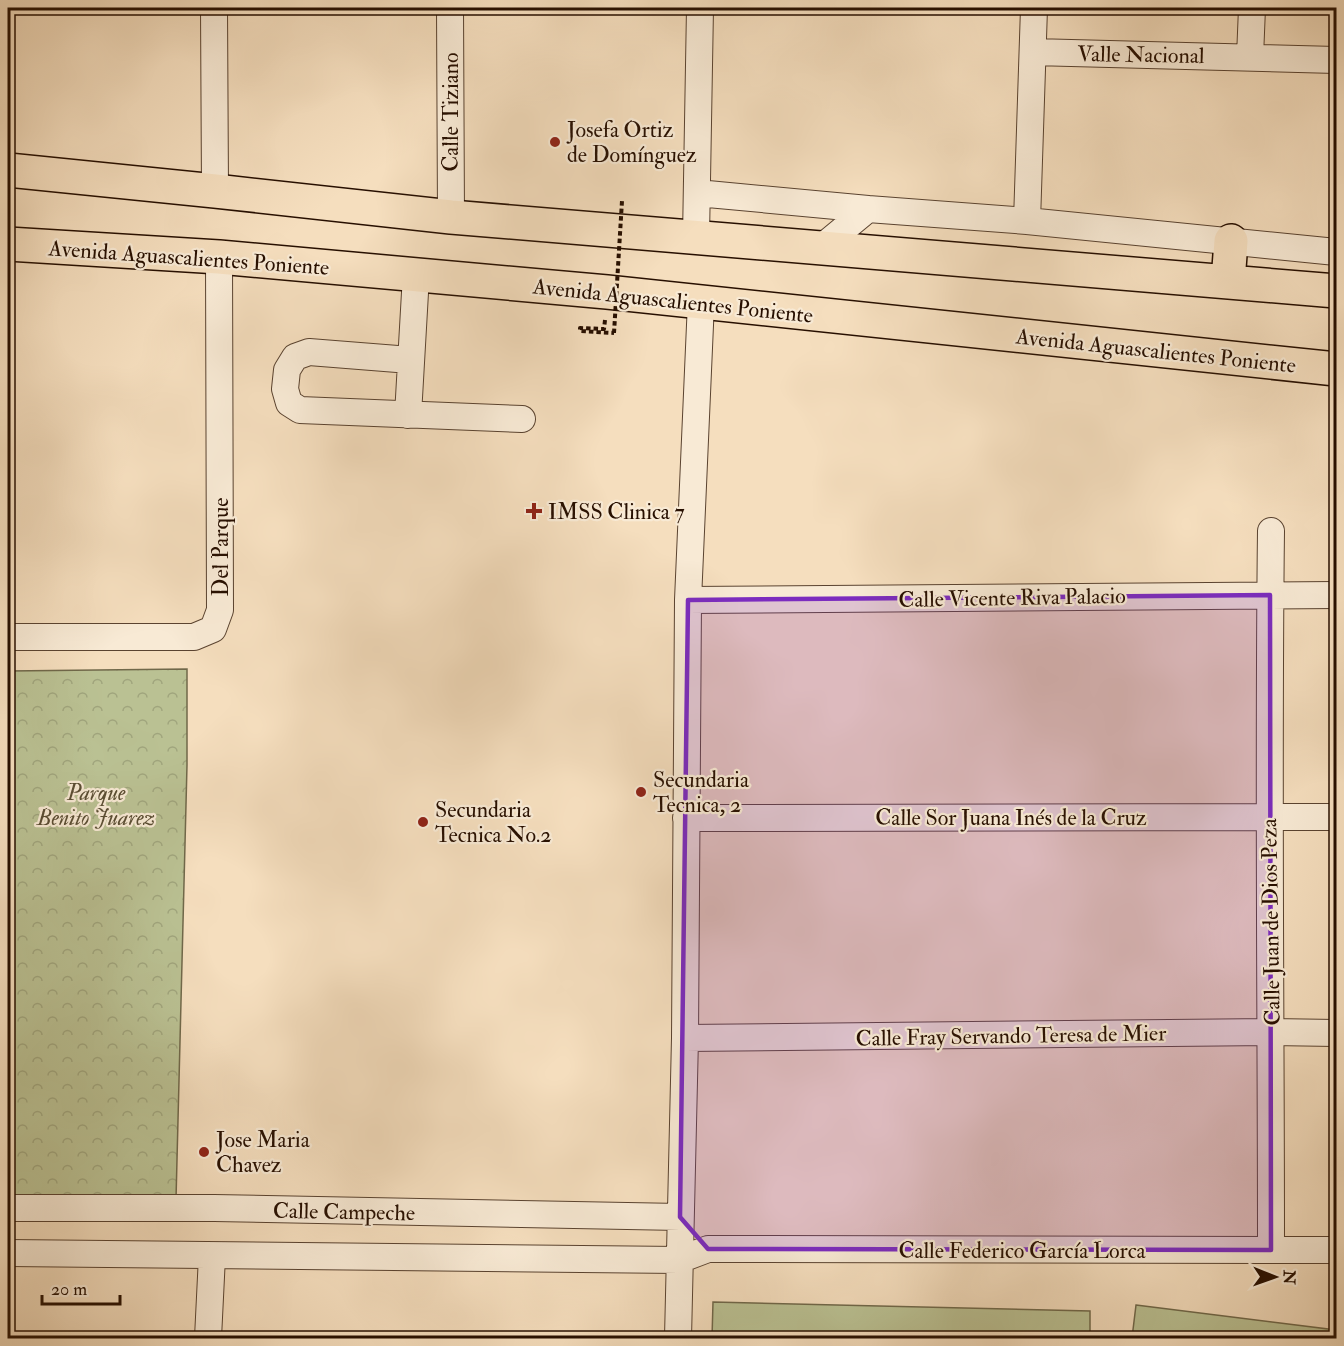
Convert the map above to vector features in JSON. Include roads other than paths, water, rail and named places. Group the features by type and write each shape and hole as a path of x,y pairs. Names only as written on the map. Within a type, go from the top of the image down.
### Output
{"main road":[{"path":"8,170 451,217 1336,291"},
{"path":"1228,282 1231,241"},
{"name":"Avenida Aguascalientes Poniente","path":"8,244 219,257 416,275 701,302 1336,369"}],"street":[{"path":"214,8 215,191"},
{"name":"Calle Tiziano","path":"450,8 451,217"},
{"path":"696,237 700,8"},
{"path":"1027,221 1035,8"},
{"path":"1250,57 1252,8"},
{"name":"Valle Nacional","path":"1033,52 1336,60"},
{"path":"697,194 1027,221 1336,252"},
{"path":"822,247 868,209"},
{"name":"Del Parque","path":"8,637 194,637 213,629 220,610 219,257"},
{"path":"408,415 416,275"},
{"path":"678,1338 685,1038 687,600 701,302"},
{"path":"410,360 309,352 295,357 287,370 285,388 289,403 300,410 522,419"},
{"name":"Calle Juan de Dios Peza","path":"1271,531 1269,816 1271,1250"},
{"name":"Calle Vicente Riva Palacio","path":"687,600 1336,595"},
{"name":"Calle Sor Juana Inés de la Cruz","path":"686,818 1336,817"},
{"name":"Calle Fray Servando Teresa de Mier","path":"685,1038 1336,1033"},
{"name":"Calle Campeche","path":"8,1208 226,1208 680,1217"},
{"path":"680,1217 708,1249"},
{"name":"Calle Federico García Lorca","path":"679,1260 708,1249 1336,1250"},
{"name":"Calle Campeche","path":"8,1253 679,1260"},
{"path":"208,1338 212,1256"}],"place":[{"name":"Josefa Ortiz de Domínguez","path":"555,142"},
{"name":"IMSS Clinica 7","path":"534,511"},
{"name":"Secundaria Tecnica, 2","path":"641,792"},
{"name":"Secundaria Tecnica No.2","path":"423,822"},
{"name":"Jose Maria Chavez","path":"204,1152"}],"park label":[{"name":"Parque Benito Juarez","path":"96,804"}]}
